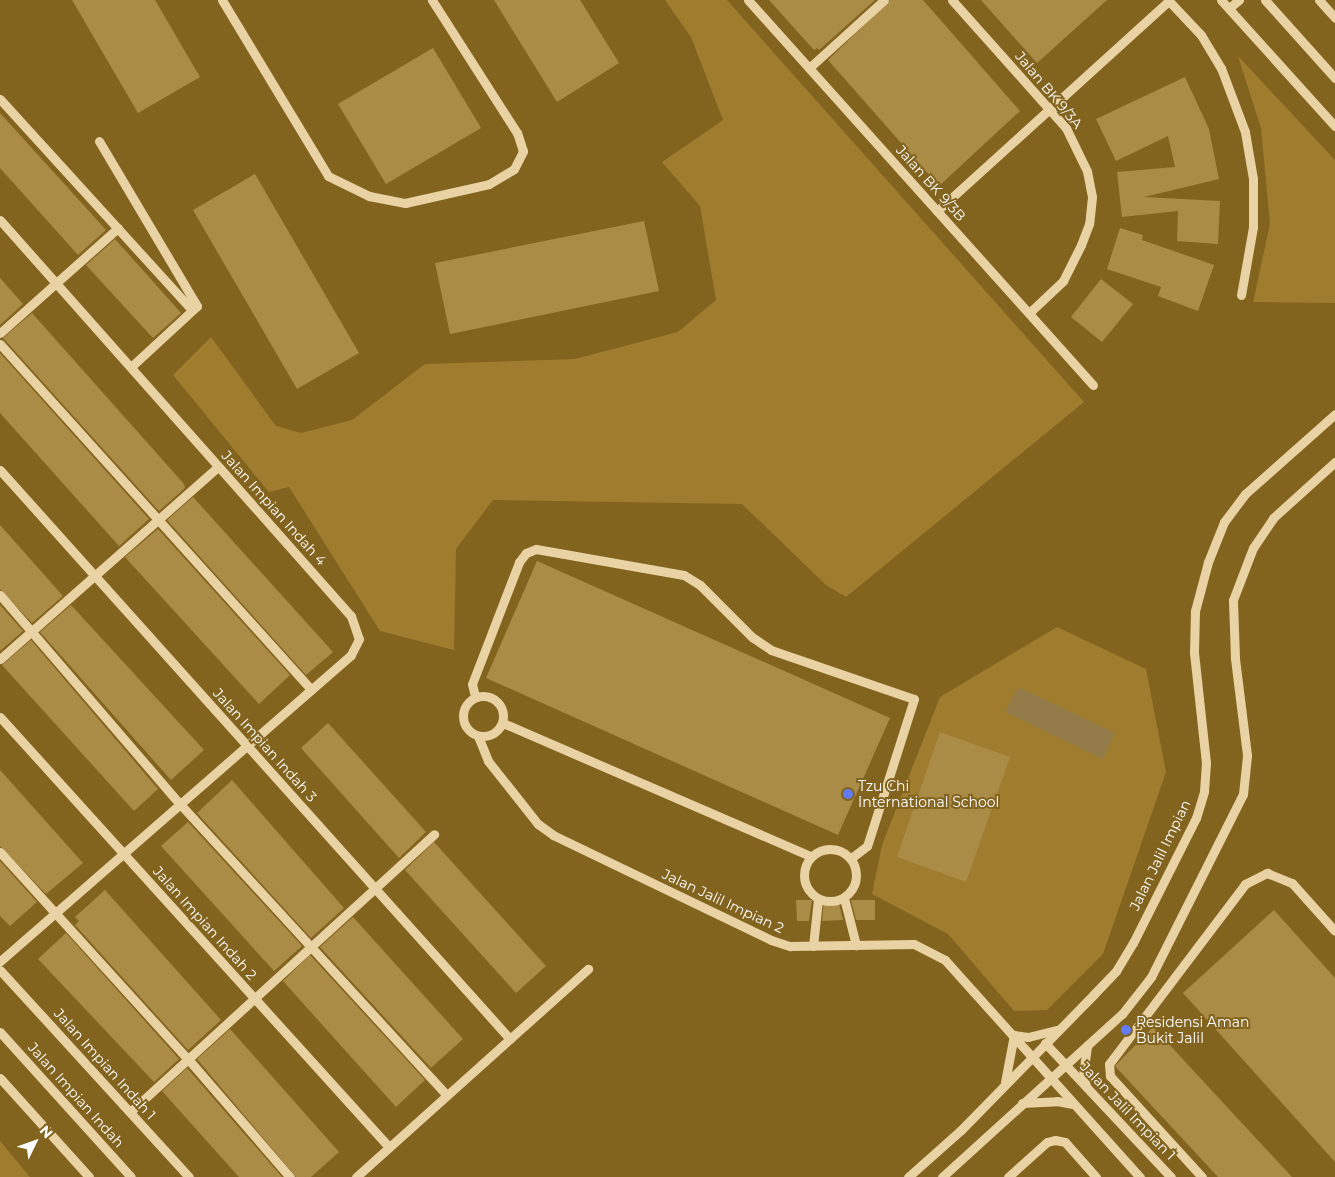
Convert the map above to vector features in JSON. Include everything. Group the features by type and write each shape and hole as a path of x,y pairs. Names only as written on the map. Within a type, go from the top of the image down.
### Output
{"street":[{"path":"222,0 328,176 369,196 405,203 489,184 514,169 523,151 517,133 432,0"},
{"name":"Jalan BK 9/3B","path":"748,0 1093,385"},
{"path":"809,68 884,0"},
{"name":"Jalan BK 9/3A","path":"952,0 1050,108 1069,134 1087,171 1092,198 1089,224 1063,281 1028,313"},
{"path":"1221,0 1335,126"},
{"path":"1229,8 1239,0"},
{"path":"1265,0 1335,78"},
{"path":"1319,0 1335,18"},
{"path":"937,211 1169,1 1201,35 1221,68 1245,132 1252,180 1253,227 1241,295"},
{"path":"0,99 192,310"},
{"path":"99,141 197,306 130,367"},
{"name":"Jalan Impian Indah 4","path":"0,220 351,616 359,639 351,655 0,961"},
{"path":"0,333 118,228"},
{"path":"0,344 311,690"},
{"name":"Jalan Jalil Impian","path":"908,1177 961,1130 1116,971 1196,818 1204,791 1206,763 1194,652 1195,611 1208,562 1224,522 1245,494 1335,414"},
{"path":"942,1177 1021,1103 1122,1014 1151,977 1244,794 1247,755 1235,658 1233,600 1253,548 1273,518 1335,462"},
{"path":"0,659 218,467"},
{"name":"Jalan Impian Indah 3","path":"0,470 510,1039"},
{"path":"475,696 472,684 519,562 526,553 536,549 684,575 700,585 752,637 771,650 914,699 866,846 851,858"},
{"path":"0,595 180,804 447,1095"},
{"path":"475,696 489,696 500,704 503,723 490,735 478,736 468,729 462,717 466,705 475,696"},
{"name":"Jalan Impian Indah 2","path":"0,717 389,1148"},
{"path":"503,723 811,856"},
{"name":"Jalan Jalil Impian 2","path":"478,736 488,761 538,824 553,835 771,940 790,946 914,944 945,960 1014,1035 1050,1078"},
{"path":"130,1112 434,834"},
{"path":"827,848 844,852 851,858 856,875 855,884 844,898 836,901 818,899 811,894 803,879 811,856 827,848"},
{"path":"0,852 188,1059 290,1177"},
{"path":"1202,1177 1110,1076 1109,1064 1245,884 1267,872 1292,883 1335,931"},
{"path":"844,898 856,945"},
{"path":"813,946 818,899"},
{"path":"356,1177 588,969"},
{"name":"Jalan Impian Indah 1","path":"0,970 189,1177"},
{"path":"1004,1085 1014,1035 1028,1037 1057,1030"},
{"name":"Jalan Impian Indah","path":"0,1032 131,1177"},
{"name":"Jalan Jalil Impian 1","path":"1044,1043 1171,1177"},
{"path":"1087,1045 1083,1075 1087,1087"},
{"path":"0,1078 89,1177"},
{"path":"1050,1078 1140,1177"},
{"path":"1021,1103 1057,1101 1074,1104"},
{"path":"1008,1177 1047,1142 1055,1140 1065,1142 1096,1177"}],"shaded area":[{"path":"665,0 727,0 1084,402 846,597 826,585 742,504 493,500 456,549 454,650 380,631 289,487 269,492 173,375 211,337 276,426 301,433 352,420 425,364 575,359 678,332 716,300 700,206 662,162 723,120 691,37"},
{"path":"1238,56 1335,160 1335,303 1253,302 1270,224 1261,128"},
{"path":"1057,627 1146,669 1166,772 1103,954 1047,1010 1014,1011 948,934 872,894 882,845 940,697"},
{"path":"1018,687 1115,733 1103,759 1005,712"},
{"path":"0,1141 30,1177 0,1177"}],"building":[{"path":"72,0 155,0 200,77 138,113"},
{"path":"494,0 580,0 619,63 557,102"},
{"path":"769,0 875,0 819,50 817,48 814,50"},
{"path":"890,0 923,0 1020,111 939,186 828,60"},
{"path":"981,0 1107,0 1037,63"},
{"path":"433,48 481,128 386,184 338,104"},
{"path":"1185,77 1209,129 1219,179 1144,197 1220,201 1218,244 1177,241 1178,211 1122,217 1117,172 1175,167 1168,136 1116,161 1096,119"},
{"path":"0,113 106,230 78,255 0,168"},
{"path":"255,174 359,353 297,389 193,210"},
{"path":"644,221 659,291 450,334 435,263"},
{"path":"1120,228 1143,235 1142,240 1214,265 1198,311 1158,296 1161,287 1107,269"},
{"path":"115,239 181,313 153,338 86,265"},
{"path":"0,278 23,304 0,325"},
{"path":"1101,279 1133,304 1102,342 1071,317"},
{"path":"32,313 184,484 185,488 159,511 3,338"},
{"path":"0,353 149,519 119,546 0,413"},
{"path":"193,497 333,652 306,675 167,520"},
{"path":"0,525 63,596 32,623 0,589"},
{"path":"158,529 290,675 259,704 125,557"},
{"path":"537,561 890,718 838,835 486,678"},
{"path":"0,605 23,631 0,651"},
{"path":"71,605 204,750 171,780 40,632"},
{"path":"31,640 158,789 134,811 2,665"},
{"path":"328,723 426,832 399,858 301,748"},
{"path":"940,732 1010,757 966,882 897,857"},
{"path":"0,770 83,863 46,894 0,846"},
{"path":"232,780 344,908 311,938 197,813"},
{"path":"188,822 302,946 274,971 161,846"},
{"path":"434,842 546,966 516,993 405,870"},
{"path":"0,861 37,902 10,926 0,916"},
{"path":"105,890 221,1020 188,1050 75,925 79,921 75,917"},
{"path":"796,900 812,900 809,921 797,921"},
{"path":"824,900 838,900 843,920 822,921"},
{"path":"851,900 875,900 875,920 856,920"},
{"path":"1274,910 1335,978 1335,1162 1183,993"},
{"path":"353,917 463,1039 431,1068 320,947"},
{"path":"66,933 179,1059 154,1082 38,959"},
{"path":"310,955 425,1080 396,1107 283,981"},
{"path":"1153,1027 1292,1177 1218,1177 1115,1066"},
{"path":"230,1029 339,1152 311,1177 296,1177 197,1059"},
{"path":"187,1068 282,1177 239,1177 162,1091"}],"place":[{"name":"Tzu Chi International School","path":"848,794"},
{"name":"Residensi Aman Bukit Jalil","path":"1126,1030"}]}
